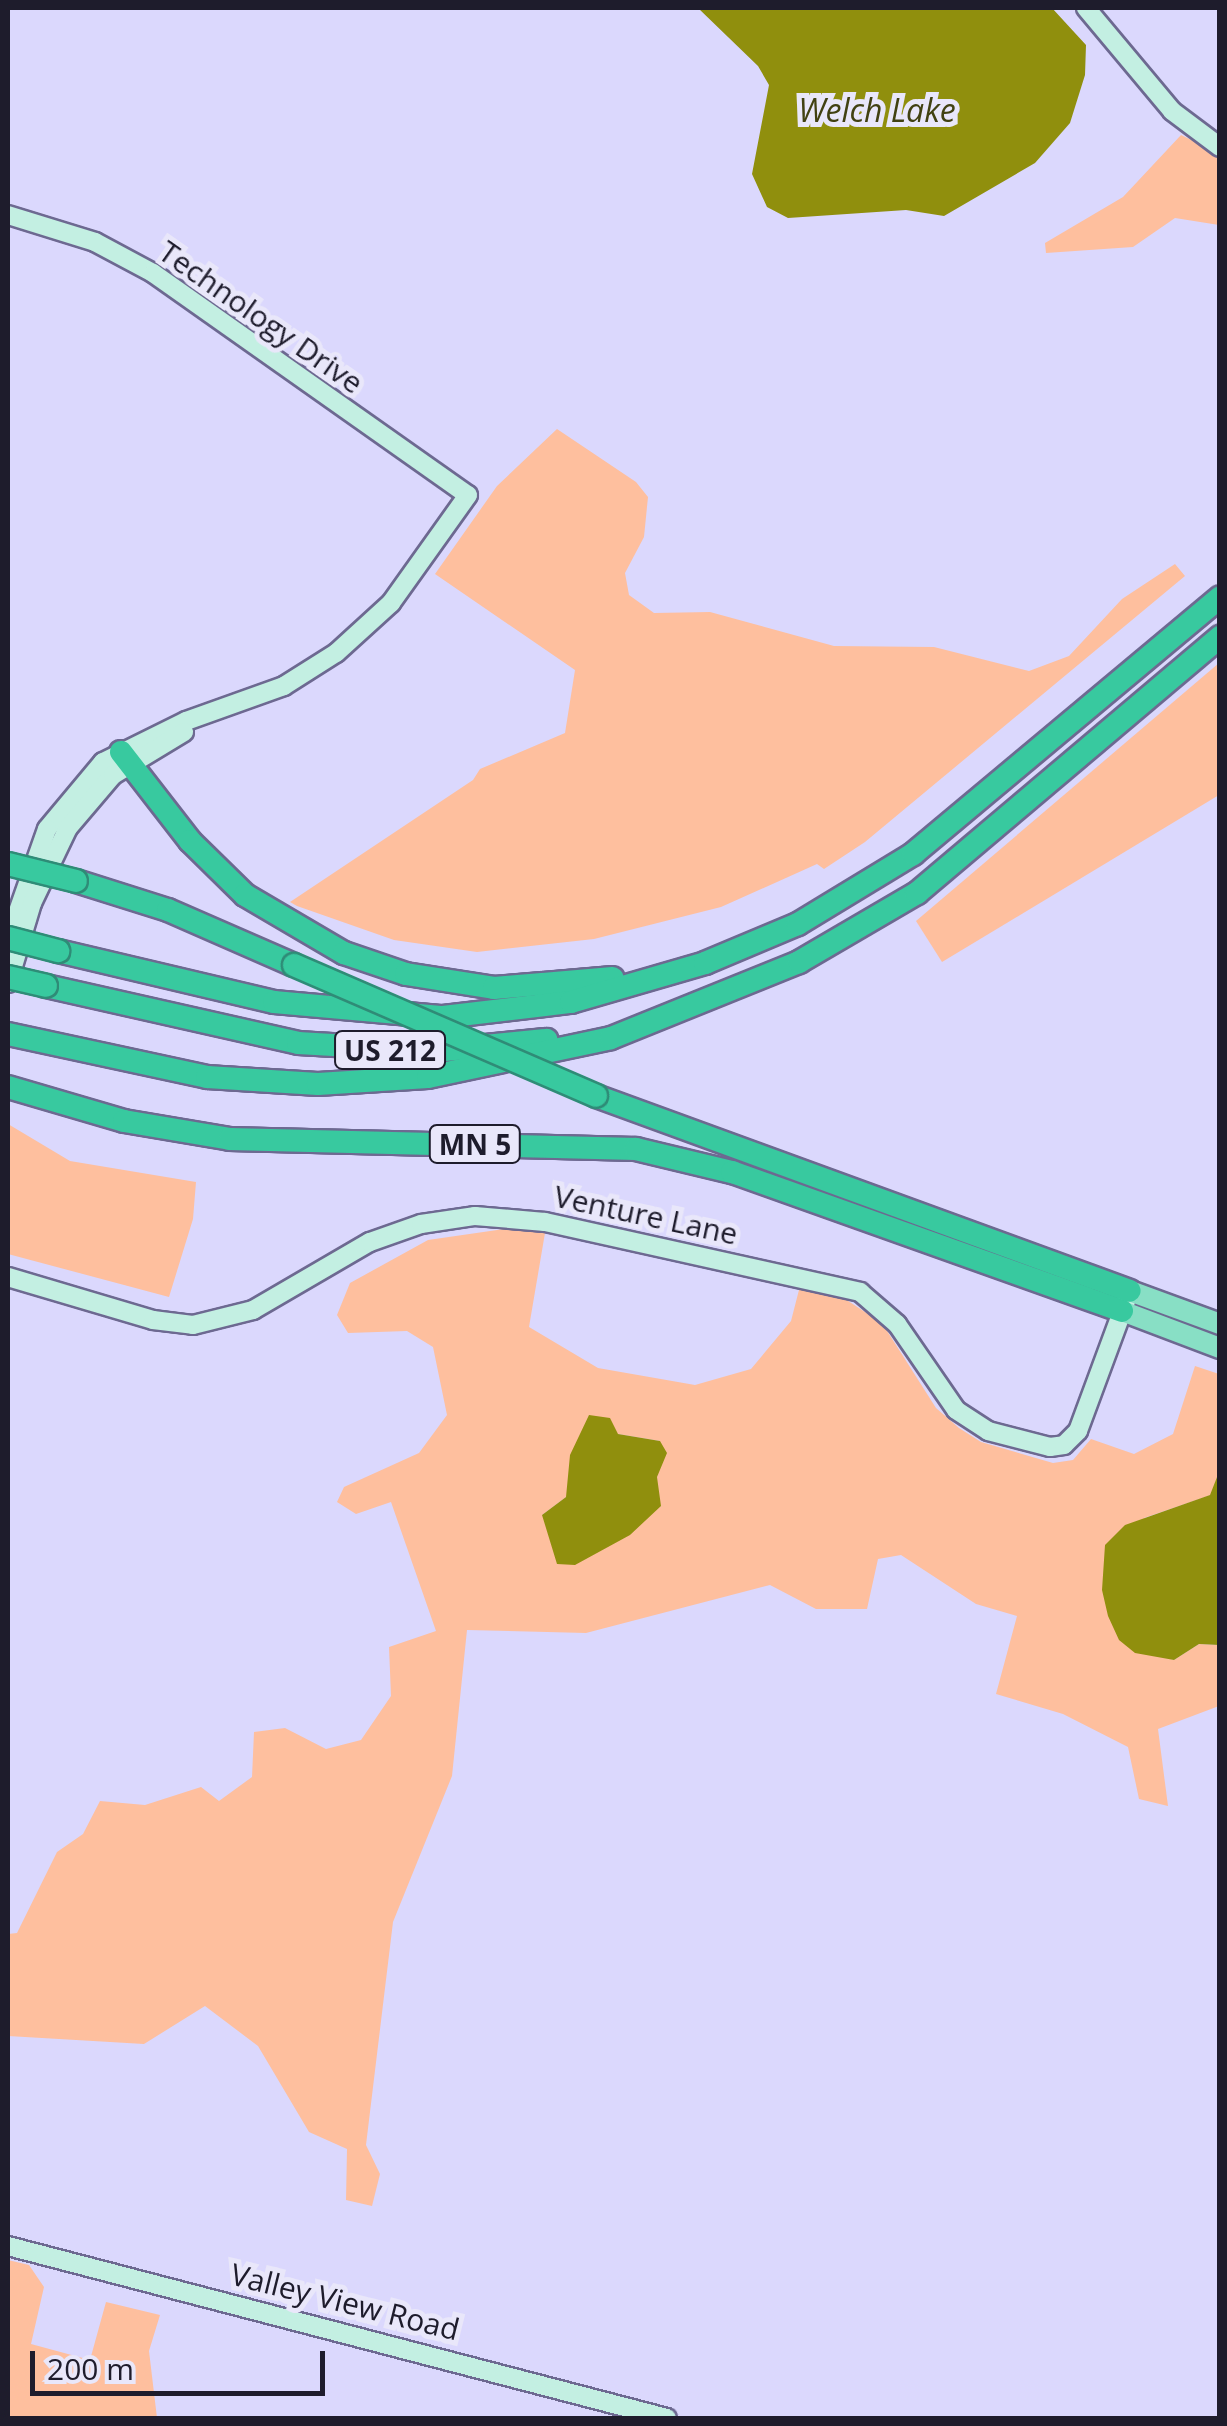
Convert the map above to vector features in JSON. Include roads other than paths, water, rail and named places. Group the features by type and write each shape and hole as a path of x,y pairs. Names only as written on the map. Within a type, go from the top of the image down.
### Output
{"highway":[{"name":"US 212","path":"8,939 274,1002 443,1017 571,1002 706,962 798,924 914,854 1220,598"},
{"name":"US 212","path":"8,980 263,1038 435,1051 594,1031 733,991 799,962 917,893 1220,638"},
{"path":"126,759 190,841 245,896 310,938 379,966 494,988 706,962"},
{"name":"MN 5","path":"8,864 168,910 596,1096 1126,1301"},
{"path":"8,1034 206,1077 378,1081 610,1038 733,991"},
{"name":"MN 5","path":"12,1089 124,1121 230,1139 636,1149 732,1172 1126,1301"}],"main road":[{"name":"MN 5","path":"1126,1301 1220,1324"},
{"name":"MN 5","path":"1126,1301 1220,1348"}],"street":[{"path":"1086,8 1172,111 1220,147"},
{"name":"Technology Drive","path":"8,216 95,242 153,273 468,495 392,602 336,654 284,686 195,721 126,759"},
{"path":"8,939 48,829 86,779 126,759"},
{"path":"8,980 32,903 68,828 126,759"},
{"name":"Venture Lane","path":"8,1277 153,1320 193,1325 253,1310 370,1242 421,1224 475,1216 545,1222 860,1292 897,1324 956,1410 988,1430 1050,1447 1064,1446 1078,1432 1126,1301"},
{"name":"Valley View Road","path":"8,2246 667,2418"}],"water":[{"name":"Welch Lake","path":"698,8 1052,8 1086,45 1085,75 1070,123 1035,163 944,216 906,210 788,218 767,207 752,174 769,85 758,66"},
{"path":"589,1415 610,1418 618,1434 660,1441 667,1453 657,1477 661,1506 630,1535 575,1565 557,1564 542,1515 566,1497 570,1455"},
{"path":"1219,1472 1219,1645 1199,1644 1174,1660 1135,1653 1119,1640 1108,1616 1102,1590 1105,1545 1125,1525 1210,1495"}]}
